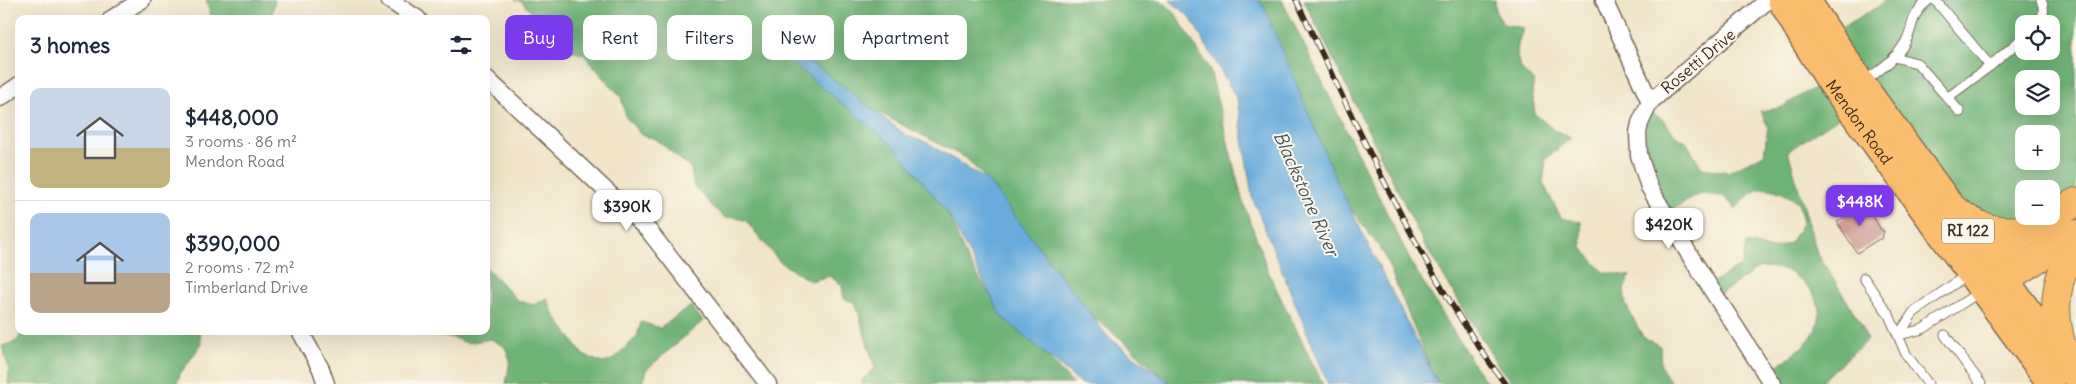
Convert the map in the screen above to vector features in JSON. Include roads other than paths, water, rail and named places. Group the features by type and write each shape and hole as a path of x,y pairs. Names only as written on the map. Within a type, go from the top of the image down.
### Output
{"highway":[{"path":"2060,212 2076,202"},
{"path":"1950,206 1973,222 1996,230 2018,230 2035,225"},
{"path":"1986,277 2013,242 2040,225"},
{"path":"1986,277 2076,234"},
{"path":"2067,378 2066,360 2058,333 2056,304 2060,276 2076,245"}],"main road":[{"name":"Mendon Road","path":"1781,0 1802,38 1853,92 1950,206 1986,277"},
{"name":"Mendon Road","path":"1807,0 1853,92 1986,277 2067,378"}],"street":[{"path":"118,15 142,0"},
{"path":"389,0 412,15"},
{"path":"1604,0 1650,102 1640,123 1638,133 1639,155 1649,187 1692,260 1772,384"},
{"name":"Rosetti Drive","path":"1650,102 1768,0"},
{"path":"490,82 649,231 768,384"},
{"path":"0,98 15,88"},
{"path":"302,335 321,369 326,384"}],"lane":[{"path":"1853,92 1904,46 1914,14 1929,0"},
{"path":"1935,0 1990,66"},
{"path":"2041,0 2044,7 2044,15"},
{"path":"1947,98 2015,45"},
{"path":"1894,57 1917,63 1960,112"},
{"path":"1899,335 1923,328 1986,277"},
{"path":"1899,335 1913,313 1986,277"},
{"path":"1864,278 1889,315 1906,354 1928,384"},
{"path":"1945,335 1981,384"}],"water":[{"name":"Blackstone River","path":"1169,0 1259,0 1264,7 1338,184 1438,384 1328,384 1252,197 1237,99 1190,17"},
{"path":"788,60 803,60 819,68 907,136 928,143 988,181 1108,337 1172,384 1081,384 1001,316 949,215 896,148"}],"railway":[{"path":"1296,0 1367,148 1418,245 1445,293 1505,384"}]}
